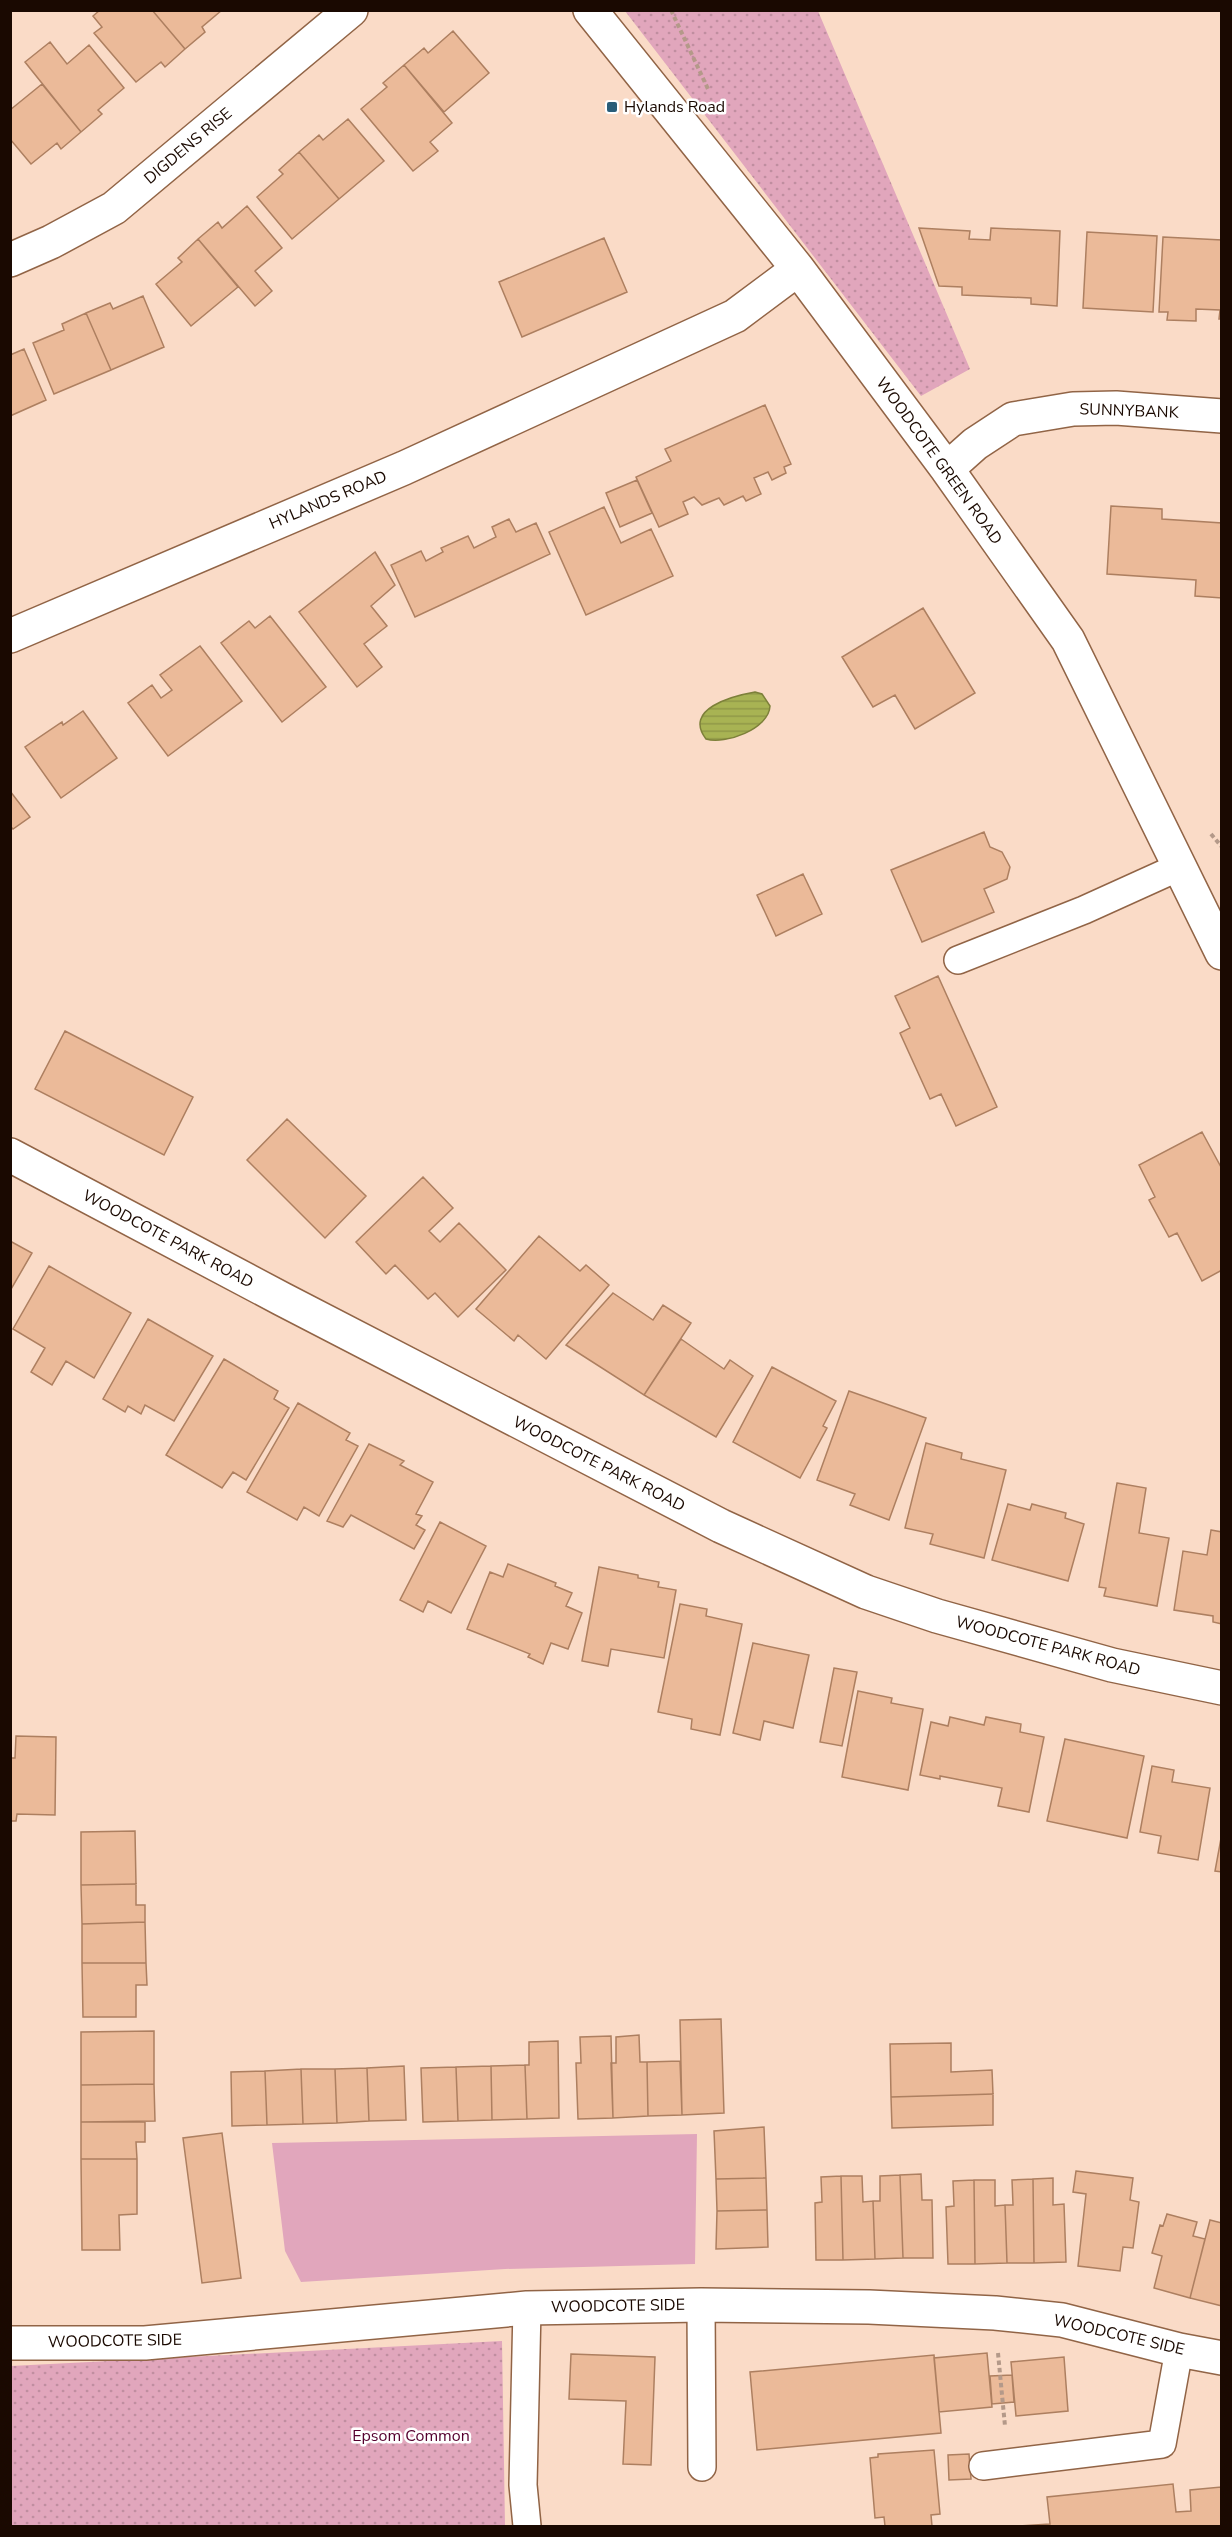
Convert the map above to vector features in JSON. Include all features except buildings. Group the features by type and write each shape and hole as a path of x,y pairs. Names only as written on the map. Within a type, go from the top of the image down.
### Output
{"street":[{"name":"DIGDENS RISE","path":"10,260 51,242 114,208 351,10"},
{"name":"WOODCOTE GREEN ROAD","path":"590,10 798,269 947,469 1068,640 1221,953"},
{"name":"HYLANDS ROAD","path":"10,636 404,468 735,316 798,269"},
{"name":"SUNNYBANK","path":"947,469 975,444 1013,419 1073,409 1116,408 1221,416"},
{"name":"WOODCOTE PARK ROAD","path":"10,1155 680,1505 866,1592 937,1616 1112,1665 1221,1688"},
{"name":"WOODCOTE SIDE","path":"10,2343 145,2343 526,2308 701,2305 869,2307 996,2313 1062,2320 1179,2350 1221,2358"}],"lane":[{"path":"958,960 1084,910 1179,867"},
{"path":"701,2305 702,2468"},
{"path":"526,2308 523,2485 527,2526"},
{"path":"995,2465 1162,2444 1179,2350"}],"path":[{"path":"995,2465 996,2313"}],"green space":[{"path":"625,11 818,11 970,369 921,396"},
{"path":"697,2134 695,2264 505,2269 301,2282 285,2251 272,2143"},
{"name":"Epsom Common","path":"502,2341 505,2526 11,2526 11,2366"}],"shaded area":[{"path":"755,692 762,694 770,706 762,722 734,737 724,740 706,739 701,729 701,720 705,712 723,701"}],"place":[{"name":"Hylands Road","path":"612,107"}]}
